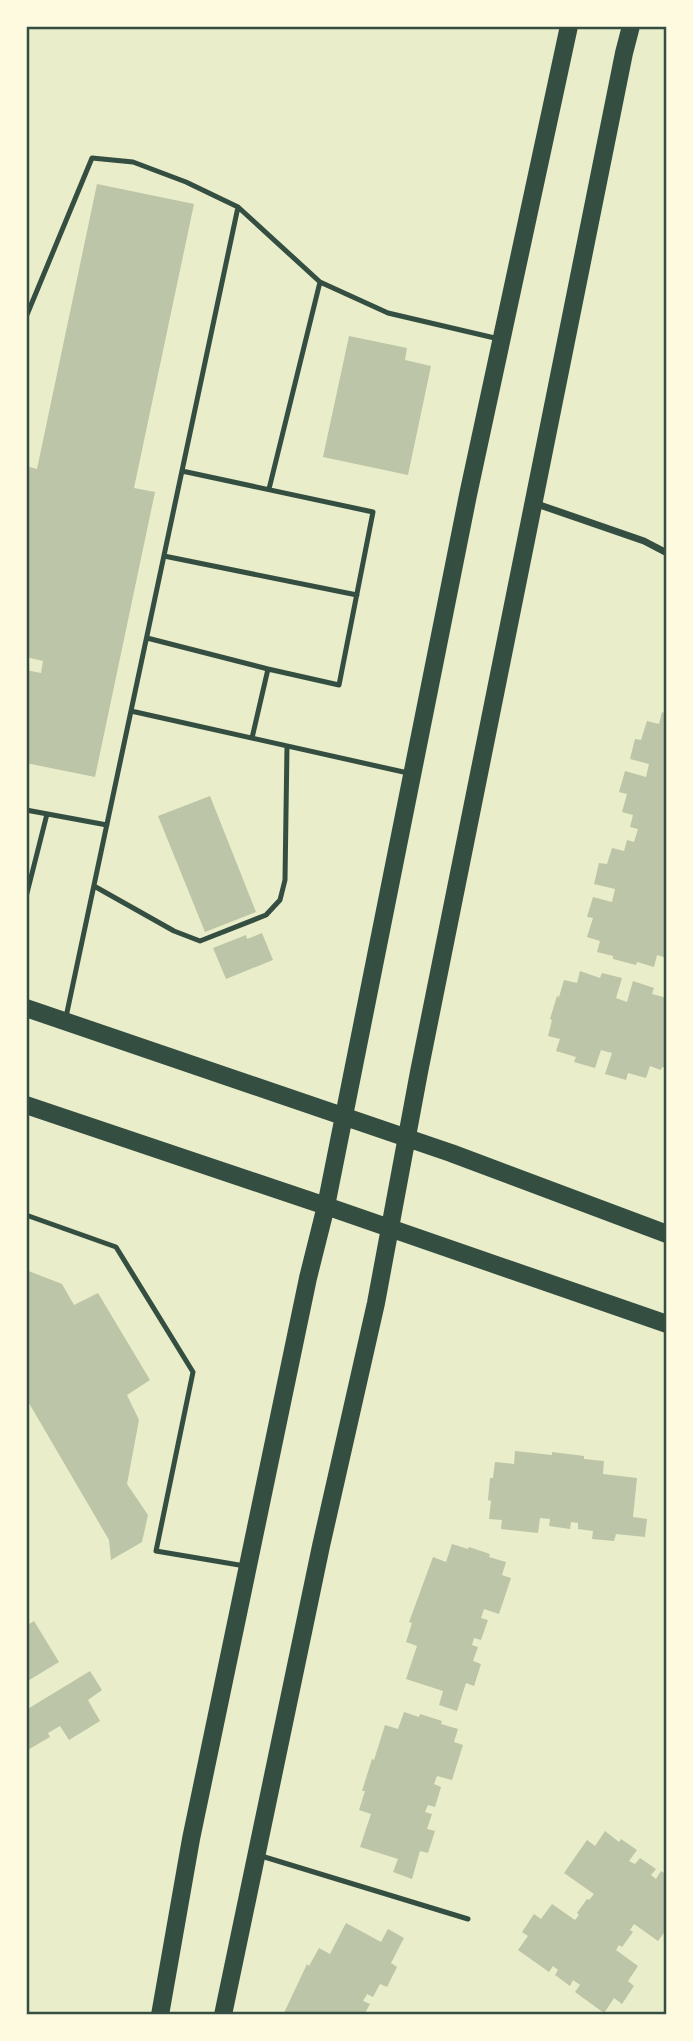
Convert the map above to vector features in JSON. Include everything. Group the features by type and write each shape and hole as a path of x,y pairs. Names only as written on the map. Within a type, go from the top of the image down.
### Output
{"main road":[{"path":"160,2015 191,1839 308,1278 326,1206 468,495 569,26"},
{"path":"223,2015 321,1546 376,1303 422,1059 631,26"},
{"path":"26,1008 344,1116 667,1234"},
{"path":"26,1105 667,1324"}],"street":[{"path":"534,503 644,541 667,553"}],"lane":[{"path":"26,317 92,158 133,162 186,182 238,207 320,282 388,313 502,340"},
{"path":"65,1020 238,207"},
{"path":"269,489 320,282"},
{"path":"147,638 339,685 373,512 182,471"},
{"path":"164,556 356,595"},
{"path":"251,738 268,669"},
{"path":"131,711 411,774"},
{"path":"94,886 174,931 200,941 267,915 280,900 285,880 287,746"},
{"path":"26,810 107,825"},
{"path":"26,897 47,814"},
{"path":"26,1215 116,1247 193,1372 156,1551 248,1567"},
{"path":"255,1854 468,1919"}],"building":[{"path":"97,184 194,204 134,488 155,492 95,777 26,763 26,670 41,673 43,661 26,657 26,466 37,469"},
{"path":"349,336 407,348 405,360 431,366 408,475 323,457"},
{"path":"662,712 667,714 667,958 657,955 654,967 613,959 613,956 597,952 600,941 587,937 593,918 587,917 593,897 612,902 615,889 594,884 599,863 607,864 612,848 624,851 627,840 634,842 638,829 630,827 633,815 622,812 627,794 619,792 625,771 646,777 649,764 630,759 635,739 641,740 647,721 659,724"},
{"path":"210,796 256,912 205,932 158,816"},
{"path":"262,933 273,960 226,979 213,948 246,935 247,939"},
{"path":"580,971 600,978 602,973 622,978 616,998 627,1002 633,981 654,988 652,994 667,998 667,1068 662,1067 661,1070 650,1066 646,1078 628,1073 626,1080 605,1074 612,1053 601,1050 595,1068 574,1062 576,1057 556,1051 560,1039 548,1036 552,1020 550,1019 564,980 577,983"},
{"path":"26,1270 62,1284 74,1305 98,1293 150,1380 127,1395 139,1420 127,1484 148,1515 142,1542 111,1560 109,1540 26,1398"},
{"path":"515,1451 584,1456 584,1459 604,1461 603,1474 637,1478 633,1517 647,1519 645,1537 616,1534 614,1541 592,1539 593,1531 578,1529 578,1523 571,1522 570,1529 549,1526 550,1519 540,1518 538,1533 501,1529 502,1520 489,1519 490,1478 493,1478 495,1462 514,1464"},
{"path":"452,1544 490,1554 489,1557 506,1562 502,1575 511,1578 499,1614 484,1609 481,1618 488,1620 481,1640 474,1638 472,1645 478,1647 473,1661 481,1664 474,1686 466,1683 457,1711 439,1705 443,1691 406,1679 417,1646 406,1642 412,1623 409,1622 433,1557 446,1562"},
{"path":"34,1621 59,1662 26,1682 26,1626"},
{"path":"90,1671 102,1690 88,1700 100,1721 69,1740 60,1726 48,1733 50,1737 26,1751 26,1710"},
{"path":"404,1712 419,1717 420,1714 458,1729 454,1742 463,1745 452,1780 437,1776 434,1784 441,1787 435,1807 428,1805 425,1812 432,1814 427,1829 435,1831 428,1853 420,1851 412,1879 393,1872 398,1859 360,1847 371,1814 359,1810 372,1759 374,1760 385,1725 398,1729"},
{"path":"605,1831 619,1842 621,1839 637,1850 629,1861 635,1864 640,1858 656,1869 651,1875 656,1879 661,1871 667,1875 667,1929 658,1941 634,1924 630,1930 633,1932 622,1947 619,1945 616,1950 638,1966 628,1981 634,1986 622,2004 614,1998 604,2013 575,1992 580,1985 573,1980 570,1986 555,1975 558,1970 553,1966 549,1972 518,1950 528,1936 522,1932 534,1914 541,1919 552,1904 575,1920 579,1915 577,1913 587,1899 594,1894 564,1873 587,1840 595,1846"},
{"path":"346,1923 381,1942 388,1929 404,1938 391,1963 397,1967 387,1987 380,1984 373,1997 367,1994 363,2001 370,2004 364,2015 283,2015 307,1964 309,1966 319,1948 330,1954"}]}
